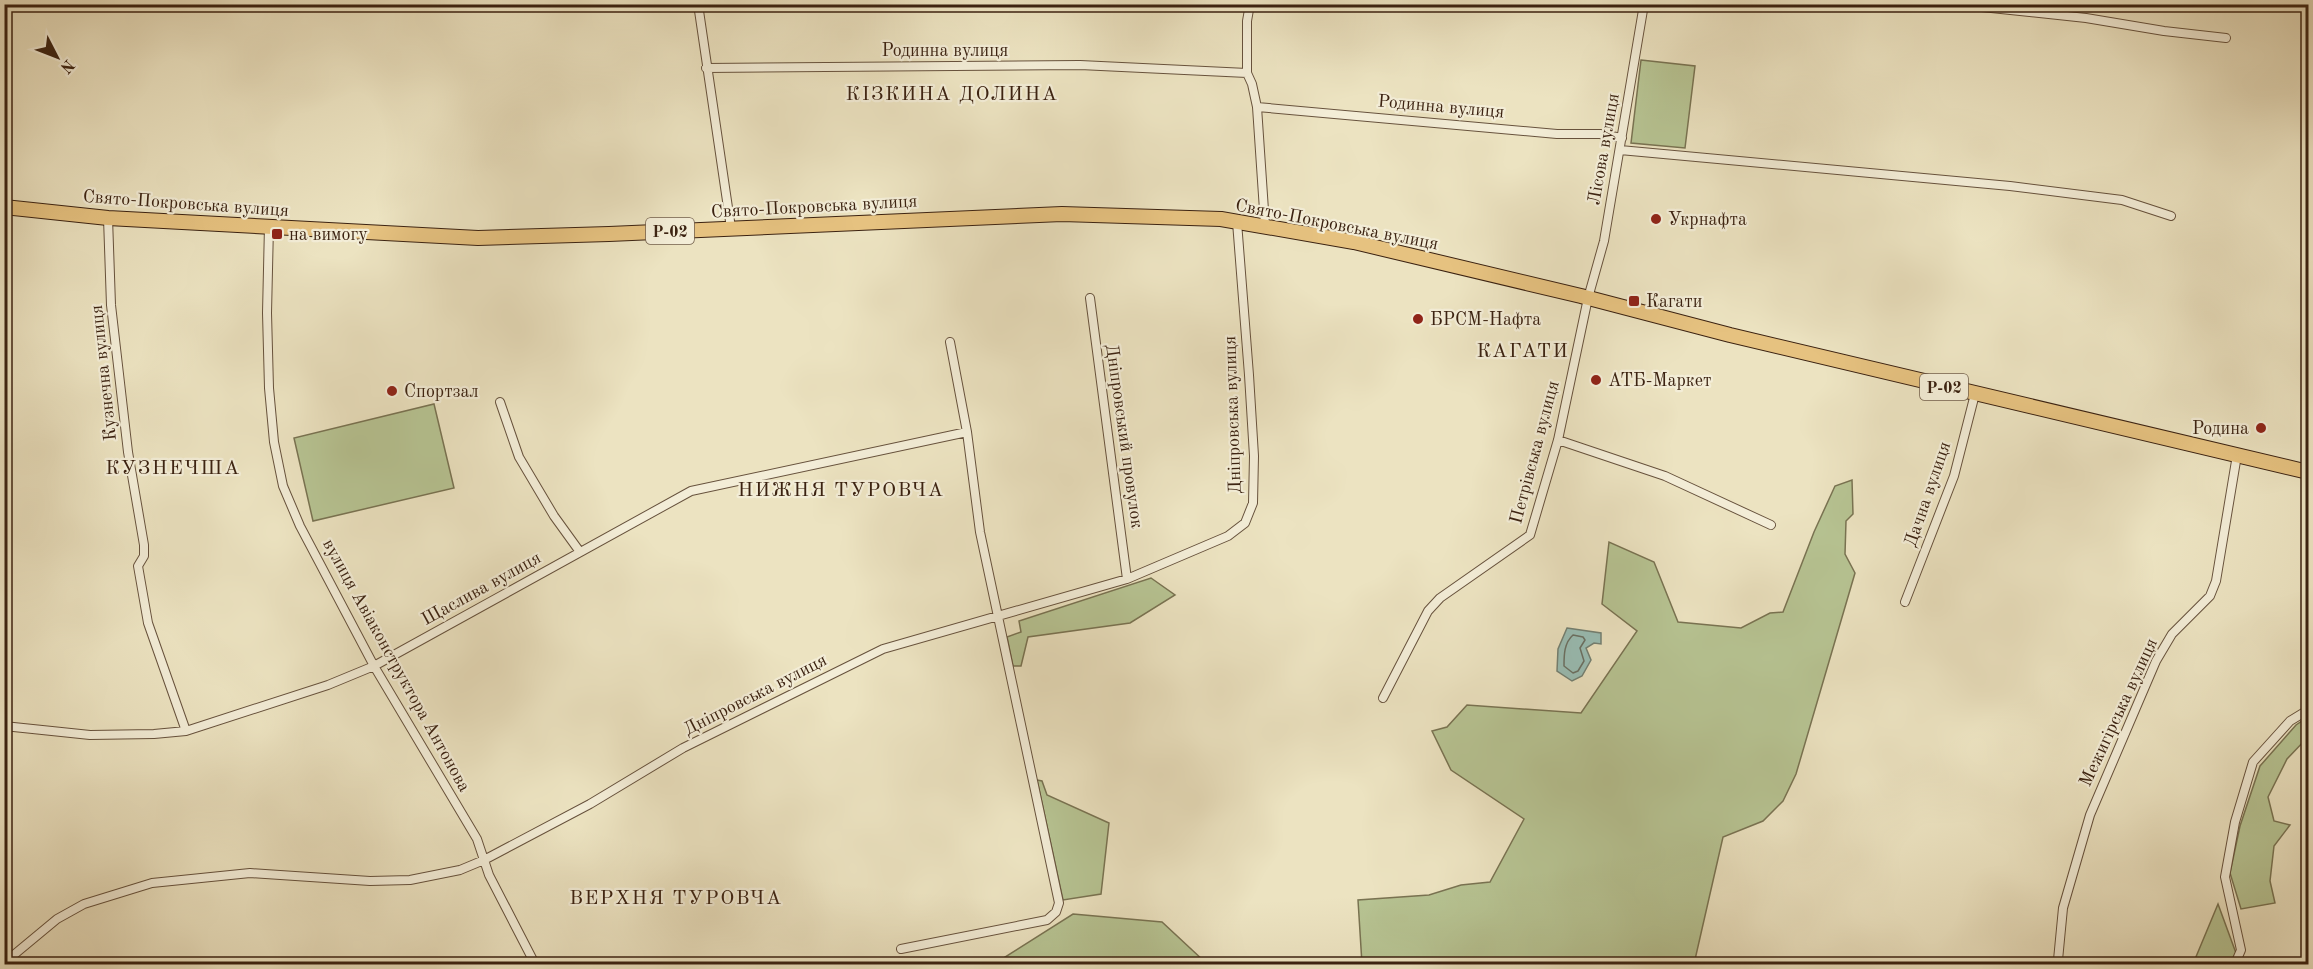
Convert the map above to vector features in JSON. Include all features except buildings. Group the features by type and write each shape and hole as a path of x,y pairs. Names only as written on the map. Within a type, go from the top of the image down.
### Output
{"main road":[{"name":"Свято-Покровська вулиця","path":"4,207 108,218 478,238 1062,214 1192,217 1265,225 1354,242 1585,297"},
{"name":"Р-02","path":"1585,297 1730,336 2308,472"}],"street":[{"path":"698,4 730,228"},
{"path":"1250,4 1247,21 1246,74 1252,84 1257,107 1265,225"},
{"name":"Лісова вулиця","path":"1585,297 1604,241 1644,4"},
{"path":"1953,4 2086,18 2164,31 2226,38"},
{"name":"Родинна вулиця","path":"706,68 1080,65 1246,74"},
{"name":"Родинна вулиця","path":"1257,107 1557,134 1600,134 1622,138"},
{"path":"1620,150 2010,186 2122,200 2171,216"},
{"name":"Кузнечна вулиця","path":"108,218 111,305 128,452 144,545 144,556 138,567 148,623 186,731"},
{"name":"Дніпровська вулиця","path":"4,963 57,919 84,904 152,883 250,873 370,881 410,880 460,870 484,860 590,804 683,748 883,649 1127,579 1228,536 1245,523 1253,503 1254,456 1237,222"},
{"name":"вулиця Авіаконструктора Антонова","path":"269,226 267,313 269,388 274,442 283,486 300,526 374,666 477,839 489,875 535,964"},
{"name":"Петрівська вулиця","path":"1383,698 1428,611 1440,598 1530,535 1557,440 1585,297"},
{"name":"Дніпровський провулок","path":"1090,298 1127,579"},
{"path":"901,949 1047,920 1056,912 1059,903 981,532 967,432 950,342"},
{"name":"Дачна вулиця","path":"1905,602 1954,476 1975,394"},
{"path":"500,402 519,457 554,516 580,552"},
{"name":"Щаслива вулиця","path":"4,726 90,735 186,731 328,686 374,666 691,491 967,432"},
{"path":"1557,440 1665,476 1772,525"},
{"name":"Межигірська вулиця","path":"2058,960 2063,908 2090,815 2156,661 2172,634 2210,596 2216,581 2237,455"},
{"path":"2235,964 2241,950 2224,877 2235,822 2253,762 2290,721 2308,710"}],"green space":[{"path":"1641,60 1695,66 1685,148 1631,143"},
{"path":"434,404 454,488 313,521 294,438"},
{"path":"1852,480 1853,514 1846,521 1845,554 1855,573 1796,774 1783,801 1763,821 1723,837 1694,964 1362,964 1358,900 1429,895 1461,885 1490,882 1524,819 1451,770 1432,731 1447,727 1467,705 1581,713 1637,631 1602,604 1609,542 1654,562 1678,622 1741,628 1770,613 1783,612 1814,532 1835,486"},
{"path":"1151,578 1175,595 1130,623 1028,637 1021,666 1013,666 1007,637 1021,632 1019,621"},
{"path":"2308,717 2308,737 2287,759 2268,797 2274,821 2290,825 2274,846 2270,881 2275,903 2241,909 2230,873 2240,826 2260,766 2296,725"},
{"path":"1037,780 1042,781 1047,795 1109,823 1101,894 1063,900"},
{"path":"2218,904 2240,964 2193,964"},
{"path":"1073,914 1162,922 1205,962 1203,964 994,964"}],"water":[{"path":"1567,628 1601,633 1601,644 1594,643 1586,648 1591,660 1582,676 1572,681 1557,671 1558,649"}],"place":[{"name":"Укрнафта","path":"1656,219"},
{"name":"на вимогу","path":"277,234"},
{"name":"Кагати","path":"1634,301"},
{"name":"БРСМ-Нафта","path":"1418,319"},
{"name":"АТБ-Маркет","path":"1596,380"},
{"name":"Спортзал","path":"392,391"},
{"name":"Родина","path":"2261,428"}],"district":[{"name":"КІЗКИНА ДОЛИНА","path":"952,93"},
{"name":"КАГАТИ","path":"1523,350"},
{"name":"КУЗНЕЧША","path":"173,467"},
{"name":"НИЖНЯ ТУРОВЧА","path":"841,489"},
{"name":"ВЕРХНЯ ТУРОВЧА","path":"676,897"}]}
